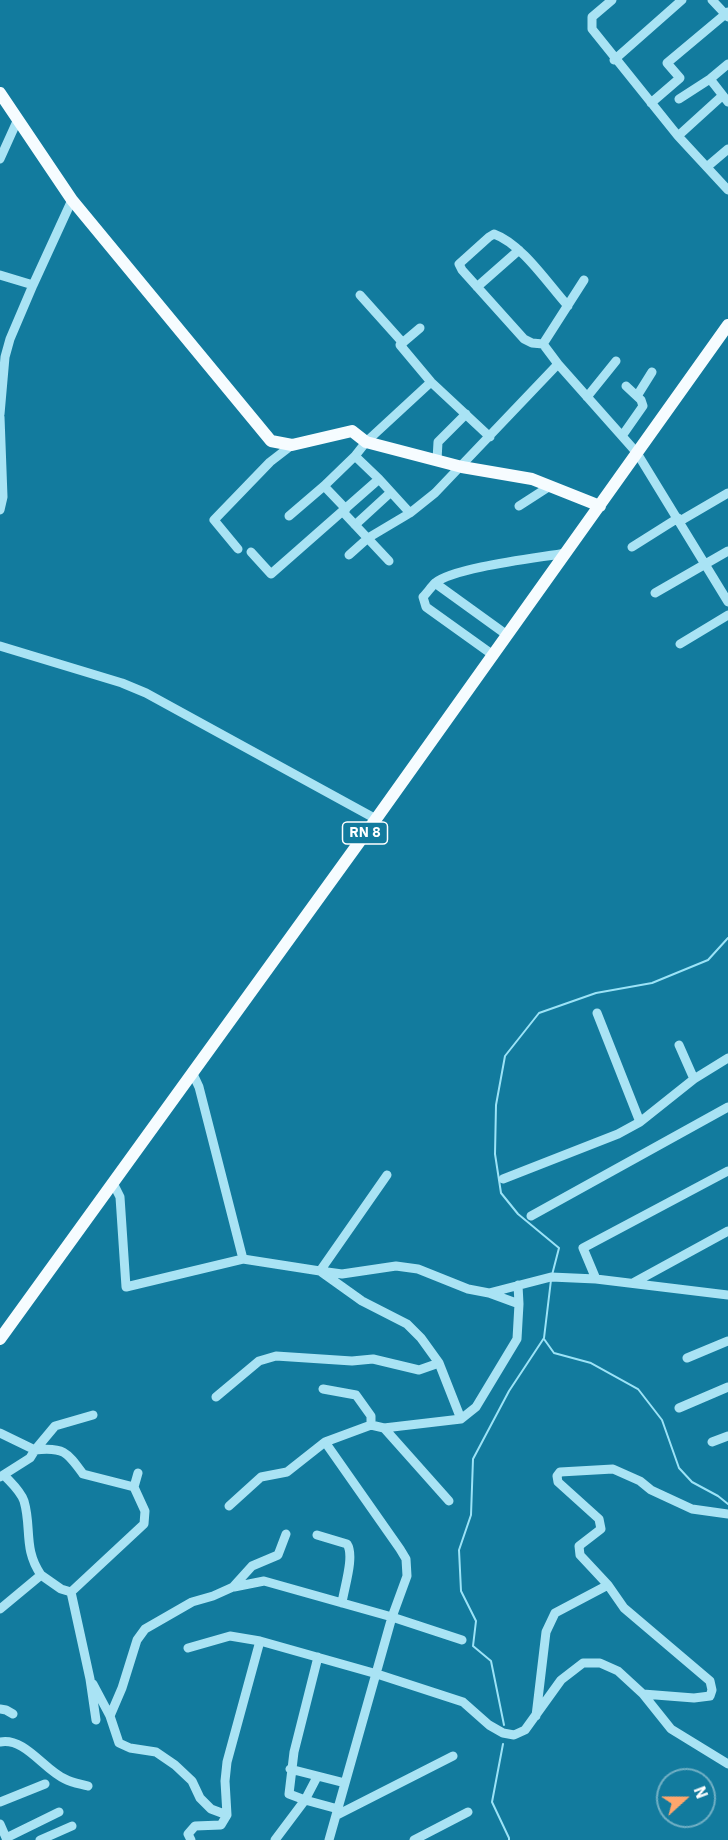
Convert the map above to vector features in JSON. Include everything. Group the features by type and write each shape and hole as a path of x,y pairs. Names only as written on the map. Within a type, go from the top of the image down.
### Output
{"main road":[{"path":"0,93 72,200 271,441 292,445 352,431 366,442 462,467 532,479 600,506"},
{"name":"RN 8","path":"0,1339 376,819 728,326"}],"street":[{"path":"612,0 592,17 592,29 614,60 678,136 728,190"},
{"path":"614,60 682,0"},
{"path":"651,104 680,78 667,63 727,14 712,0"},
{"path":"679,99 728,64"},
{"path":"678,136 725,99 710,79"},
{"path":"0,159 18,118"},
{"path":"708,166 728,149"},
{"path":"0,510 3,497 0,415 5,357 33,285 72,200"},
{"path":"568,306 519,250 494,234 459,264 524,339 532,343 543,344 586,397 637,453 728,602"},
{"path":"477,287 519,250"},
{"path":"0,275 33,285"},
{"path":"543,344 584,280"},
{"path":"360,295 403,343"},
{"path":"420,328 400,345 431,382 490,437"},
{"path":"586,397 616,361"},
{"path":"349,555 368,538 410,513 435,493 558,364"},
{"path":"637,396 652,372"},
{"path":"289,516 324,486 366,442 431,382"},
{"path":"622,436 643,406 641,400 626,386"},
{"path":"437,460 438,442 466,414"},
{"path":"238,549 214,520 270,462 292,445"},
{"path":"355,456 380,479 410,513"},
{"path":"251,552 271,574 380,479"},
{"path":"324,486 355,525 389,561"},
{"path":"519,506 550,486"},
{"path":"355,525 391,492"},
{"path":"632,547 728,493"},
{"path":"655,593 728,551"},
{"path":"493,655 426,607 423,597 435,583 447,577 467,571 566,553"},
{"path":"435,583 507,635"},
{"path":"680,644 728,615"},
{"path":"0,646 122,682 376,819"},
{"path":"597,1013 640,1122"},
{"path":"679,1045 694,1079"},
{"path":"503,1179 618,1134 640,1122 694,1079 728,1058"},
{"path":"192,1072 199,1087 243,1259"},
{"path":"531,1216 728,1107"},
{"path":"596,1279 583,1248 728,1171"},
{"path":"320,1271 387,1175"},
{"path":"113,1183 120,1197 126,1287 243,1259 342,1274 396,1266 418,1269 468,1289 489,1293 519,1304"},
{"path":"632,1283 728,1231"},
{"path":"320,1271 362,1301 407,1324 421,1338 439,1363 461,1419"},
{"path":"489,1293 551,1277 596,1279 728,1295"},
{"path":"229,1506 261,1477 287,1472 325,1442 371,1425 384,1428 461,1419 476,1407 517,1339 518,1285"},
{"path":"717,1293 728,1287"},
{"path":"687,1358 728,1341"},
{"path":"216,1397 259,1361 276,1356 352,1361 373,1359 419,1370 439,1363"},
{"path":"679,1408 728,1387"},
{"path":"323,1389 356,1395 371,1416 371,1425"},
{"path":"71,1592 61,1589 41,1575 32,1561 24,1501 17,1488 2,1476 30,1458 55,1426 93,1415"},
{"path":"384,1428 449,1501"},
{"path":"0,1433 35,1450 52,1448 67,1452 83,1474 134,1487"},
{"path":"712,1442 728,1436"},
{"path":"325,1442 406,1559 407,1576 392,1617 329,1840"},
{"path":"643,1694 694,1698 710,1696 712,1690 710,1681 624,1608 608,1585 580,1555 579,1546 601,1529 600,1519 558,1482 557,1476 560,1472 613,1469 692,1509 728,1514"},
{"path":"71,1592 144,1524 145,1511 134,1487 138,1473"},
{"path":"232,1587 252,1566 278,1555 286,1534"},
{"path":"317,1534 350,1547 351,1556 342,1603"},
{"path":"0,1609 41,1575"},
{"path":"110,1716 122,1688 137,1640 145,1629 192,1602 232,1587 264,1581 392,1617 462,1640"},
{"path":"535,1718 546,1632 555,1613 608,1585"},
{"path":"71,1592 90,1679 96,1720"},
{"path":"188,1648 230,1636 260,1641 463,1702 489,1725 503,1733 514,1735 525,1730 561,1680 583,1663 600,1663 618,1671 643,1694 671,1729 728,1764"},
{"path":"191,1840 189,1834 195,1826 221,1826 227,1815 225,1781 227,1762 260,1641"},
{"path":"318,1657 290,1769 289,1794 338,1812 453,1756"},
{"path":"90,1679 110,1716 120,1743 130,1748 156,1752 192,1781 200,1798 211,1809 227,1815"},
{"path":"0,1709 13,1714"},
{"path":"0,1742 5,1741 21,1746 65,1779 88,1786"},
{"path":"290,1769 345,1783"},
{"path":"275,1840 305,1800 317,1777"},
{"path":"0,1802 45,1784"},
{"path":"0,1824 6,1839 59,1812"},
{"path":"414,1840 468,1812"},
{"path":"40,1840 72,1826"}],"waterway":[{"path":"552,1275 559,1248 518,1214 501,1193 495,1154 496,1105 505,1056 539,1013 596,993 652,983 708,960 728,938"},
{"path":"504,1725 491,1661 473,1646 476,1621 461,1591 459,1550 471,1515 473,1459 509,1391 544,1338 551,1280"},
{"path":"544,1339 554,1353 591,1363 638,1389 662,1420 679,1468 692,1482 728,1504"},
{"path":"503,1744 492,1802 509,1840"}]}
